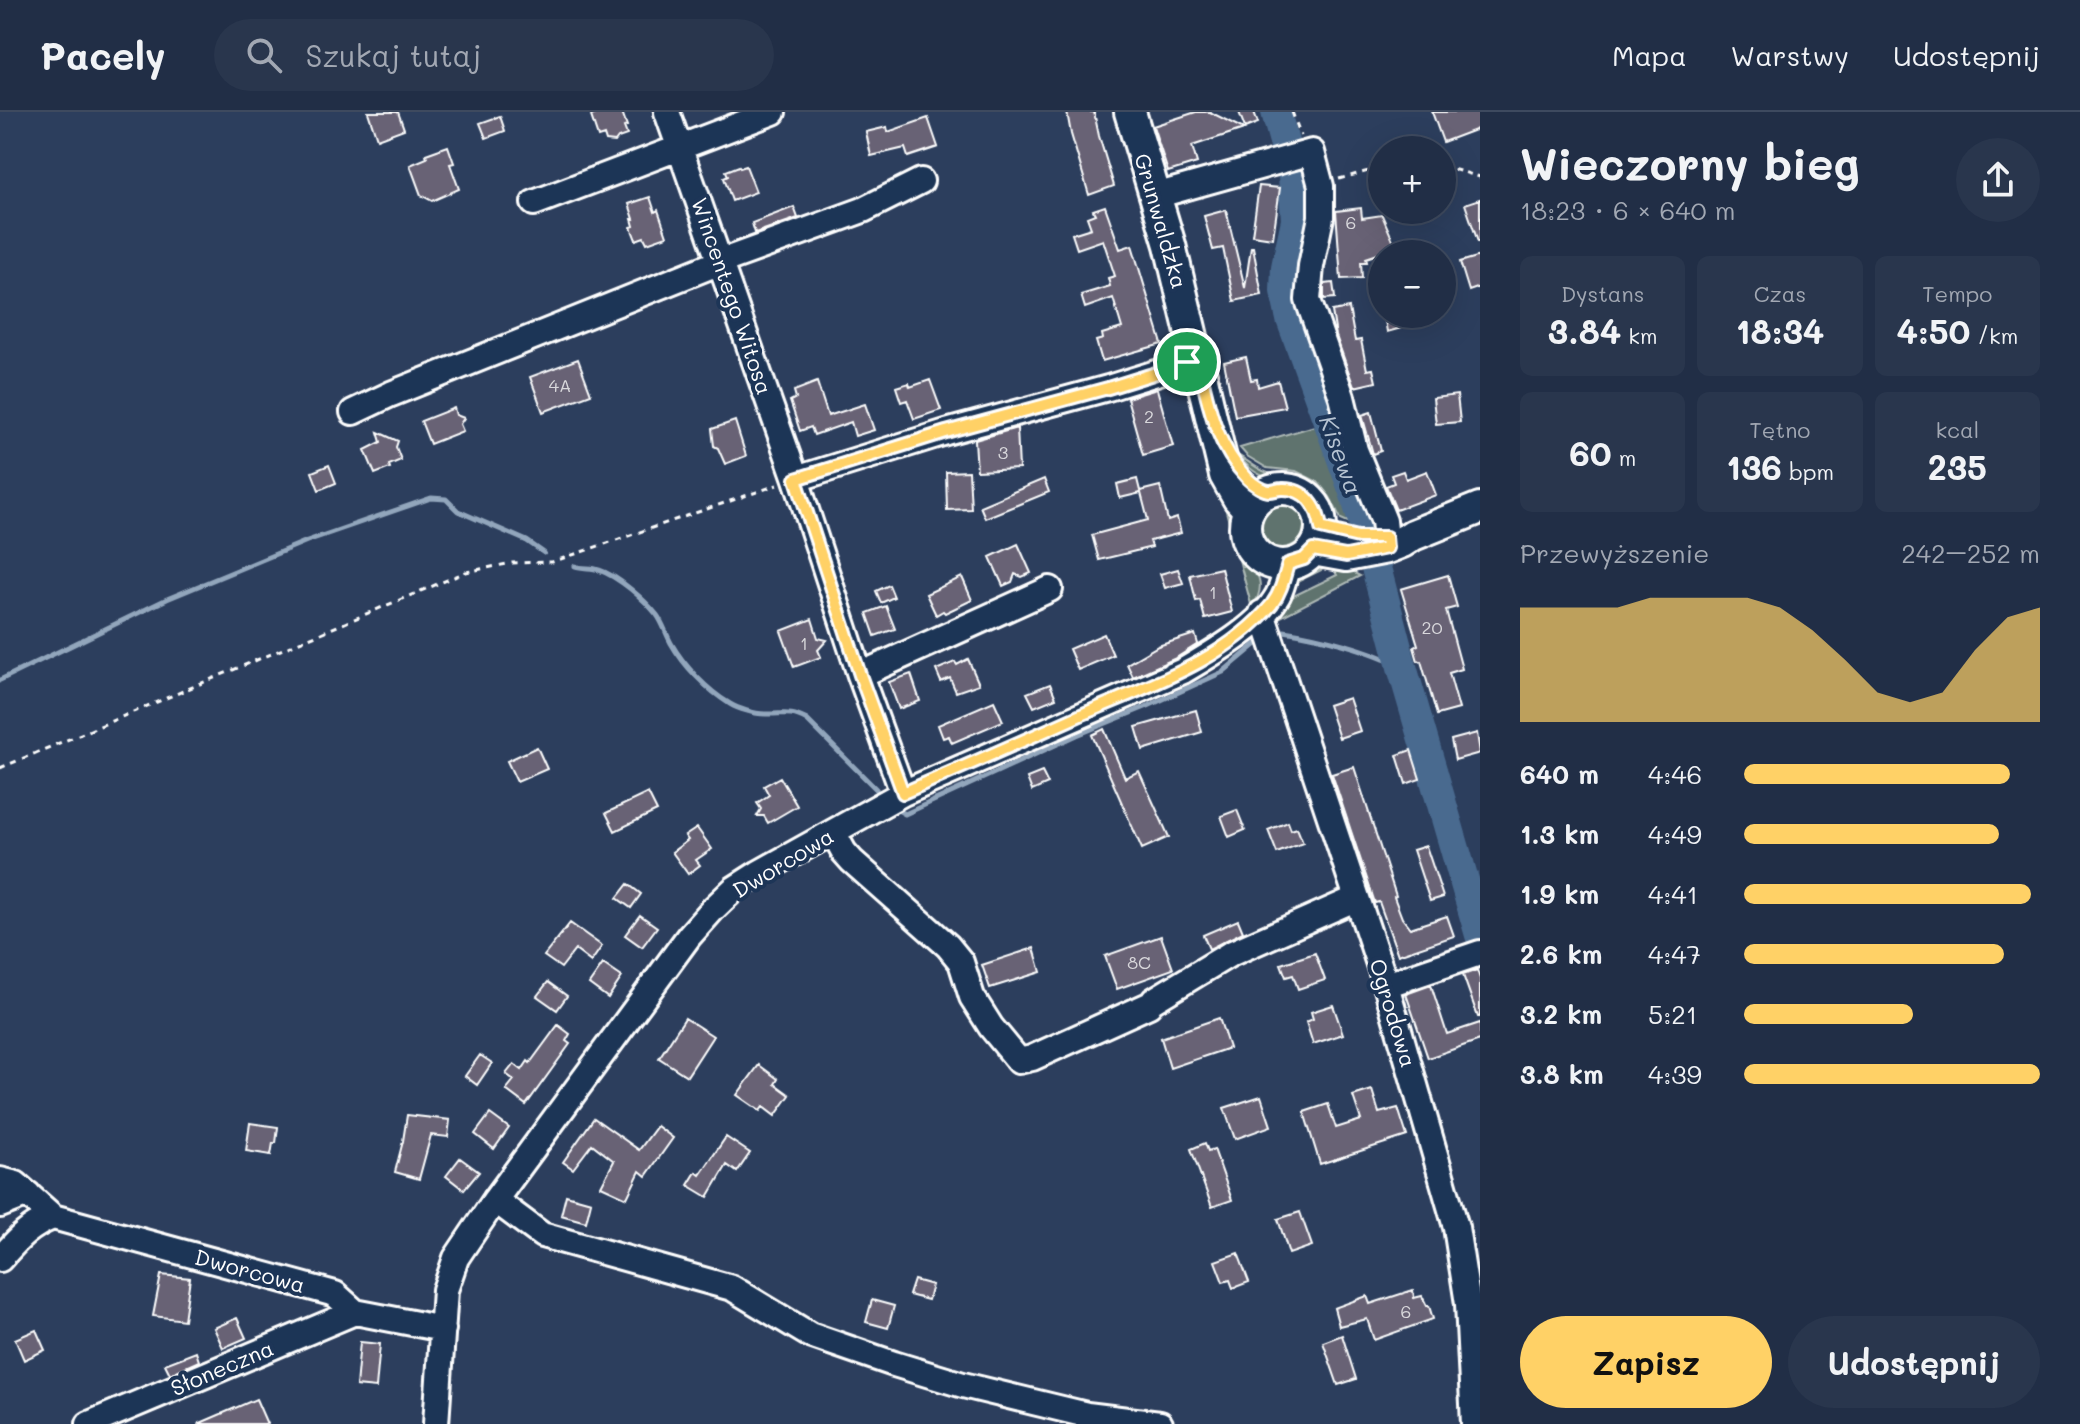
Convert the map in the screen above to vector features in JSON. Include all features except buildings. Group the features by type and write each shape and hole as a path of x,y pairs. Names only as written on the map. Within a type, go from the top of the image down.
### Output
{"main road":[{"name":"Grunwaldzka","path":"1130,112 1170,245 1225,475 1238,498 1259,501"},
{"path":"1298,551 1320,516 1307,497 1285,488 1259,501 1244,525 1251,548 1259,557 1381,542 1480,508"}],"street":[{"name":"Wincentego Witosa","path":"667,112 903,793"},
{"path":"534,203 773,112"},
{"path":"1155,196 1312,152 1321,186 1321,217 1308,300 1342,397 1355,450 1384,521 1381,542"},
{"path":"353,412 720,262 863,210 921,181"},
{"path":"796,479 946,432 1198,360"},
{"path":"1262,613 1270,587 1298,551"},
{"path":"860,675 1050,589"},
{"name":"Dworcowa","path":"436,1424 445,1290 465,1242 689,936 713,909 746,881 903,793 1183,671 1230,642 1262,613"},
{"name":"Ogrodowa","path":"1262,613 1386,985 1456,1227 1468,1304 1468,1423"},
{"path":"833,832 852,861 948,946 961,962 972,997 991,1027 1019,1061 1032,1058 1152,1002 1230,954 1357,898"},
{"path":"1386,985 1476,954"},
{"name":"Dworcowa","path":"0,1180 16,1184 53,1217 335,1294 355,1312 443,1329"},
{"path":"0,1205 28,1194"},
{"path":"495,1200 542,1235 732,1288 810,1335 894,1364 963,1385 1087,1415 1160,1424"},
{"path":"0,1259 36,1224 53,1217"},
{"name":"Słoneczna","path":"89,1424 355,1312"}],"path":[{"path":"1456,170 1480,177"},
{"path":"1317,173 1336,180 1368,171"},
{"path":"0,768 466,572 512,563 552,562 796,479"}],"green space":[{"path":"1318,425 1350,523 1341,519 1318,482 1296,471 1267,468 1240,448"},
{"path":"1239,456 1263,471 1306,481 1324,497 1334,519 1311,490 1292,481 1257,473"},
{"path":"1212,459 1234,510 1238,541 1259,580 1258,598 1252,608"},
{"path":"1282,504 1298,510 1304,526 1298,542 1282,548 1266,542 1260,526 1266,510"},
{"path":"1318,562 1352,563 1360,576 1275,620 1281,602 1337,575 1331,565 1289,586 1299,573"}],"waterway":[{"name":"Kisewa","path":"1276,112 1293,176 1296,220 1286,267 1285,291 1291,319 1368,537 1402,667 1480,935"},
{"path":"0,680 167,599 307,541 431,498 446,499 458,511 527,541 544,553"},
{"path":"575,566 606,573 638,596 657,615 682,660 721,698 752,712 791,714 807,720 876,789"},
{"path":"1284,631 1344,644 1402,667"},
{"path":"898,810 905,814 1223,672 1260,641"}],"route":[{"path":"1198,360 1213,424 1248,479 1270,491 1285,488 1307,497 1320,516 1321,528 1358,537 1386,537 1387,548 1346,556 1313,550 1304,559 1288,564 1278,595 1248,627 1183,671 903,793 860,675 796,479 1187,362 1198,360"}]}
